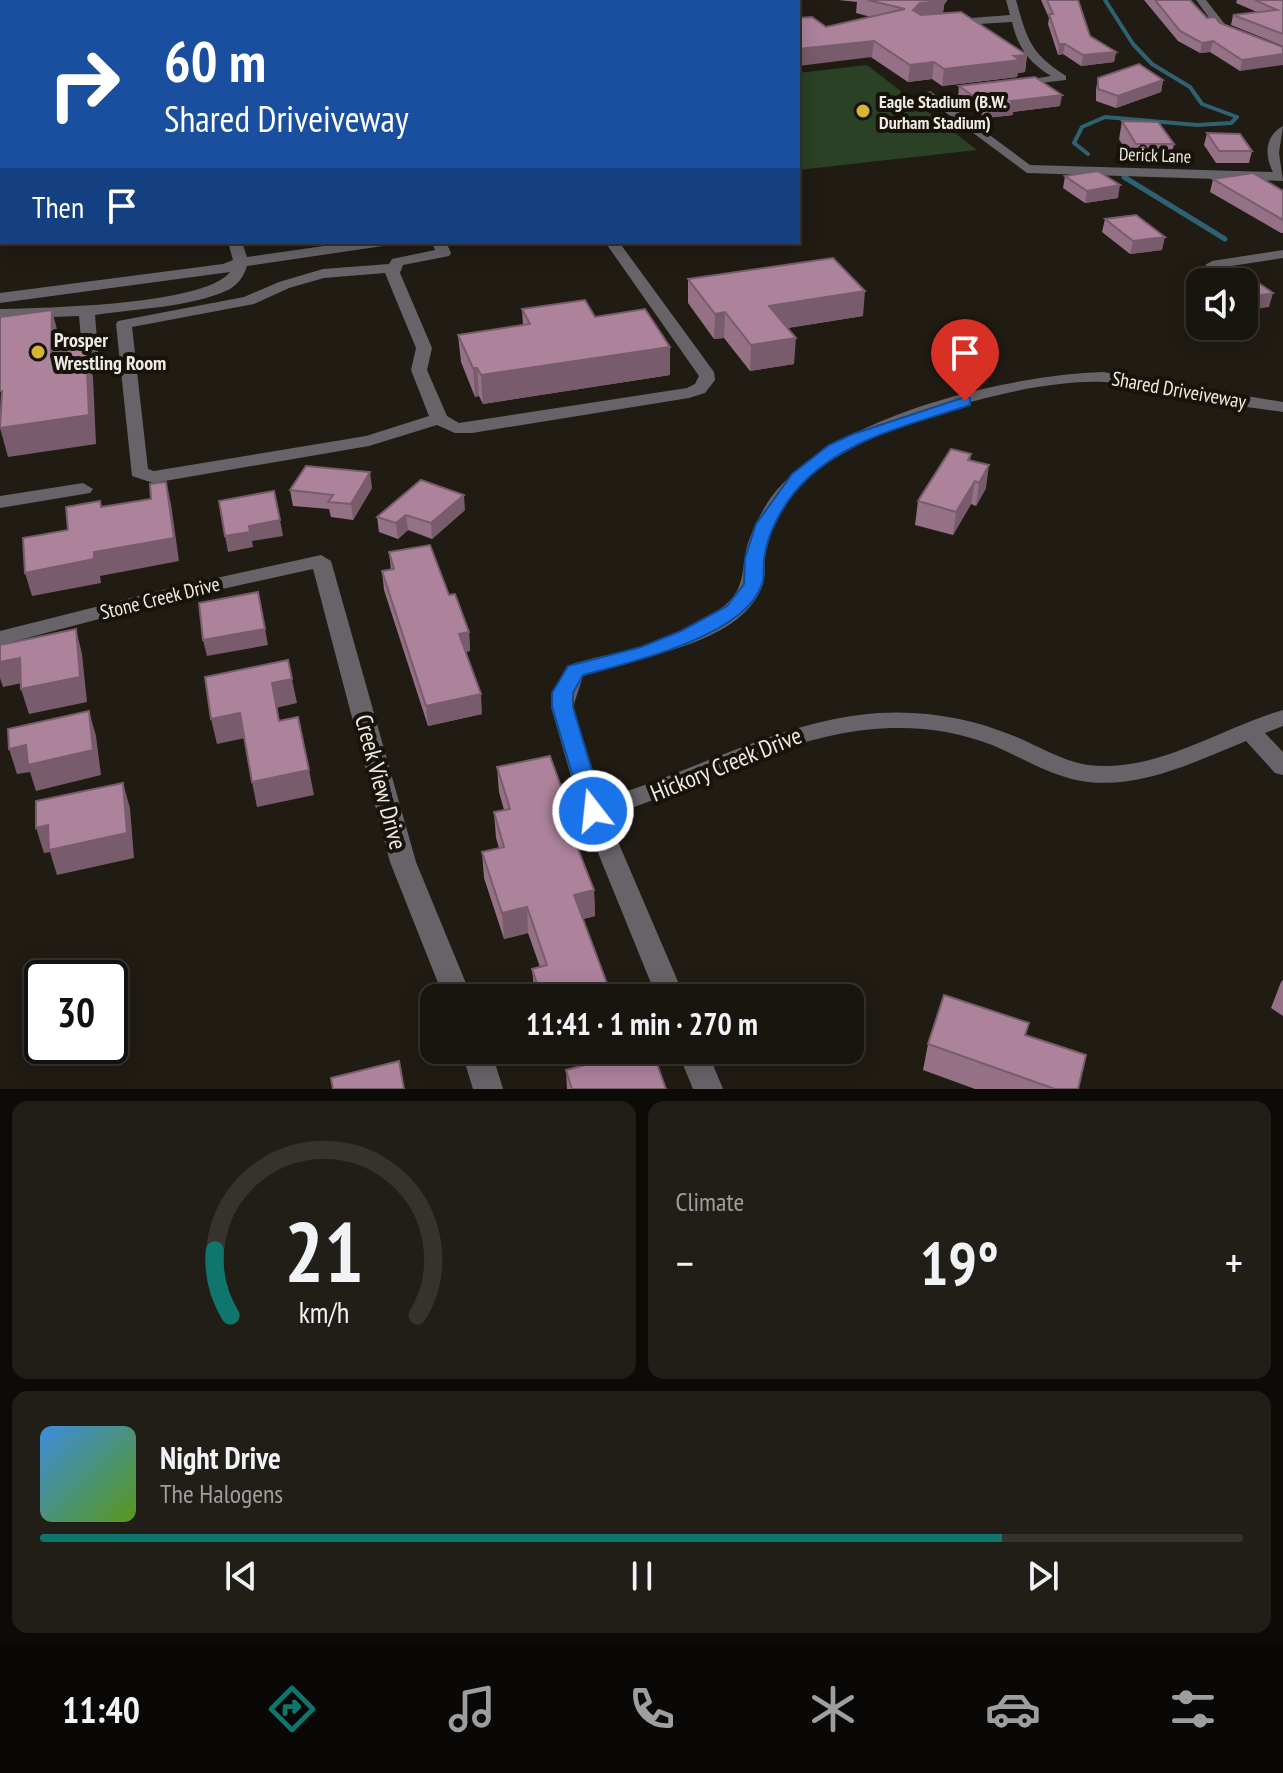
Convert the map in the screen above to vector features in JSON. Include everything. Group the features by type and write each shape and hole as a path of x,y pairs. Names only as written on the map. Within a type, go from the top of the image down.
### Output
{"street":[{"path":"1003,86 1062,78 1039,64 1023,44 1011,0"},
{"path":"1201,0 1223,29 1283,53"},
{"path":"934,24 1017,18"},
{"name":"Derick Lane","path":"944,93 930,95 1027,169 1282,177"},
{"path":"1282,177 1272,145 1283,130"},
{"path":"0,314 87,311 184,297 224,286 236,276 241,262 236,244"},
{"path":"0,298 226,268 241,262 369,244"},
{"path":"439,419 369,441 153,477 139,472 124,324 248,301 284,285 323,274 392,268 406,258 444,253 440,244"},
{"path":"392,268 424,348 419,370 439,419 455,428 472,428 700,389 708,376 613,244"},
{"path":"1212,265 1283,254"},
{"path":"87,311 91,362"},
{"name":"Shared Driveiveway","path":"593,811 562,707 568,681 575,671 648,652 734,610 753,585 755,558 765,524 774,508 798,478 835,449 882,427 919,415 990,395 1065,379 1121,379 1283,407"},
{"path":"0,502 83,489"},
{"name":"Stone Creek Drive","path":"0,638 167,595 321,561"},
{"name":"Creek View Drive","path":"321,561 403,862 452,984"},
{"name":"Hickory Creek Drive","path":"593,811 636,800 788,736 840,724 917,719 942,721 969,728 1067,767 1107,774 1150,769 1283,718"},
{"path":"1248,729 1283,767"},
{"path":"593,811 665,984"},
{"path":"480,1064 488,1089"},
{"path":"698,1064 708,1089"}],"green space":[{"name":"Eagle Stadium (B.W. Durham Stadium)","path":"867,65 977,150 800,170 800,73"}],"building":[{"path":"868,0 942,0 920,3 913,10 921,15 961,12 1027,55 1014,56 1020,60 944,69 934,62 910,65 874,41 800,49 800,18 812,17 826,27 905,9"},
{"path":"1047,0 1078,0 1090,36 1116,52 1083,55 1065,44 1059,44"},
{"path":"1155,0 1190,0 1207,18 1215,17 1220,23 1283,47 1283,54 1242,60 1213,41 1202,43 1180,31"},
{"path":"1255,0 1283,0 1283,34 1233,15 1277,10"},
{"path":"1139,64 1163,80 1118,96 1098,89 1098,78"},
{"path":"1035,77 1062,95 987,106 959,86"},
{"path":"1122,121 1158,122 1174,144 1136,144"},
{"path":"1207,133 1240,134 1252,151 1219,151"},
{"path":"1098,171 1120,185 1087,191 1065,176"},
{"path":"1253,173 1283,191 1283,220 1213,179"},
{"path":"1136,215 1165,237 1133,241 1105,219"},
{"path":"833,258 865,291 769,306 796,338 751,345 725,312 715,314 688,279"},
{"path":"1258,283 1273,293 1258,296"},
{"path":"585,300 595,317 645,309 670,347 481,375 477,368 473,368 458,335 530,324 522,309"},
{"path":"52,310 51,353 86,348 89,415 0,428 0,317"},
{"path":"951,449 971,454 968,460 989,465 956,512 918,501"},
{"path":"306,466 370,472 351,504 328,502 333,495 290,490"},
{"path":"421,480 464,495 431,523 406,515 396,523 377,517"},
{"path":"166,482 174,538 94,552 94,559 25,573 23,538 68,530 66,507 100,501 101,507 151,499 150,484"},
{"path":"274,491 280,520 249,526 250,532 225,536 219,501"},
{"path":"430,545 449,595 455,594 469,632 459,634 481,694 426,706 382,571 394,569 389,552"},
{"path":"258,592 265,629 203,640 199,603"},
{"path":"76,629 80,677 21,689 20,658 0,662 0,645"},
{"path":"288,660 292,679 272,683 279,721 298,717 309,770 252,782 240,713 211,719 205,677"},
{"path":"89,711 93,750 28,765 26,745 9,749 8,729"},
{"path":"550,756 573,820 567,821 594,890 574,895 607,984 537,984 532,969 547,965 527,907 502,913 482,852 504,847 494,812 510,809 497,767"},
{"path":"123,783 127,833 49,850 48,825 36,828 36,801"},
{"path":"944,995 1029,1023 1025,1035 1086,1055 1078,1089 1055,1089 928,1044"},
{"path":"399,1061 404,1089 333,1089 331,1078"},
{"path":"589,1064 657,1064 666,1089 572,1089 566,1070"}],"waterway":[{"path":"1088,154 1074,143 1082,127 1105,117 1197,125 1231,123 1237,117 1202,104 1190,87 1152,64 1133,44 1105,0"},
{"path":"1124,177 1225,239"}],"place":[{"name":"Eagle Stadium (B.W. Durham Stadium)","path":"863,111"},
{"name":"Prosper Wrestling Room","path":"38,352"}],"route":[{"path":"593,811 562,707 563,693 575,671 648,652 714,623 734,610 753,585 755,558 765,524 787,489 798,478 835,449 859,437 965,401"}]}
